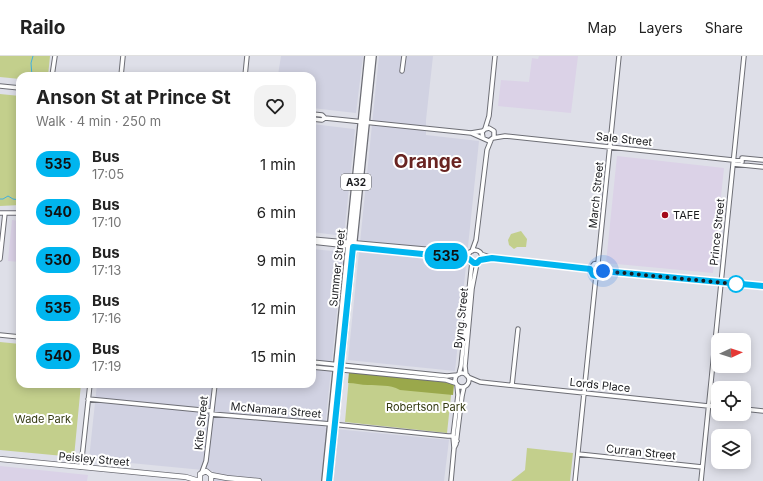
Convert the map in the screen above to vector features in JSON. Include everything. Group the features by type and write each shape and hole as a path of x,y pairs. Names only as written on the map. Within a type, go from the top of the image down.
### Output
{"highway":[{"name":"Summer Street","path":"364,122 368,56"},
{"name":"Summer Street","path":"325,481 333,424 364,122 373,56"},
{"name":"Summer Street","path":"329,481 333,424"}],"main road":[{"name":"Peisley Street","path":"0,459 186,476 200,481"},
{"name":"Peisley Street","path":"186,476 201,473 210,474"},
{"path":"200,481 201,473"},
{"path":"211,481 210,474 227,478 258,481"}],"street":[{"path":"52,72 54,56"},
{"path":"121,72 123,56"},
{"path":"245,72 247,56"},
{"path":"402,71 404,56"},
{"path":"487,150 484,139 484,130 489,116 496,56"},
{"name":"March Street","path":"601,266 619,56"},
{"name":"Prince Street","path":"701,481 744,56"},
{"path":"0,86 16,88"},
{"path":"316,114 322,115 326,118"},
{"path":"471,252 476,240 487,150 495,135 492,130 489,116"},
{"path":"316,119 322,120 326,118 471,133 492,130"},
{"name":"Sale Street","path":"492,130 505,136 610,147 742,163 763,167"},
{"path":"471,133 484,139"},
{"name":"Sale Street","path":"484,139 505,136"},
{"name":"Sale Street","path":"742,163 742,158 763,160"},
{"path":"0,213 16,213"},
{"path":"0,259 5,213"},
{"path":"316,240 470,261 479,261 492,258"},
{"path":"476,240 480,253"},
{"path":"316,242 460,253 475,250 492,258 590,269"},
{"name":"Byng Street","path":"458,375 461,366 471,252"},
{"name":"Byng Street","path":"467,376 465,366 472,295 480,253"},
{"path":"590,269 594,264 720,282 763,286"},
{"path":"596,276 602,274 601,266"},
{"path":"590,269 593,275 596,276"},
{"path":"575,481 596,276"},
{"path":"512,385 518,329"},
{"path":"0,335 16,337"},
{"path":"316,363 446,380 466,386"},
{"path":"316,367 339,367 447,376 467,376 469,381 462,396 457,441 454,448"},
{"path":"451,481 454,448 453,436 458,396 455,379 458,375"},
{"name":"Lords Place","path":"467,376 480,382 708,406"},
{"name":"Lords Place","path":"466,386 480,382"},
{"path":"81,467 89,388"},
{"name":"Kite Street","path":"201,473 206,460 214,388"},
{"name":"McNamara Street","path":"88,399 453,436"},
{"path":"751,410 763,411"},
{"path":"453,436 457,441"},
{"name":"Curran Street","path":"578,454 702,467"},
{"name":"Kite Street","path":"206,460 210,474"}],"shaded area":[{"path":"281,56 363,56 356,113 316,108 316,72 278,72"},
{"path":"379,56 433,56 426,120 426,135 479,141 455,371 348,360"},
{"path":"539,56 578,56 571,113 498,106 501,80 529,82 532,58 538,59"},
{"path":"316,124 355,130 344,236 316,232"},
{"name":"TAFE","path":"617,156 724,168 713,273 606,263"},
{"path":"12,220 16,220 16,262 8,261"},
{"path":"316,249 343,252 325,428 449,440 444,481 212,481 213,471 89,459 97,388 316,388"},
{"path":"0,466 88,475 87,481 0,481"}],"green space":[{"path":"0,56 50,56 48,72 16,72 16,79 0,77"},
{"path":"0,94 16,96 16,205 0,206"},
{"path":"521,231 527,239 526,247 517,247 514,249 509,245 508,240 511,234"},
{"name":"Wade Park","path":"0,342 16,344 16,388 81,388 74,457 0,450"},
{"path":"349,372 452,383 454,385 453,395 400,390 388,386 348,383"},
{"name":"Robertson Park","path":"349,377 452,386 447,433 345,422"},
{"path":"527,448 573,453 570,481 511,481 525,470"}],"waterway":[{"path":"32,72 31,63 33,56"},
{"path":"0,199 8,196 16,199"}],"bus line":[{"name":"535","path":"329,481 353,247 462,258 469,259 474,263 477,263 480,260 492,258 569,268 590,269 594,276 600,276 603,271 763,286"}],"place":[{"name":"TAFE","path":"665,215"}],"district":[{"name":"Orange","path":"428,161"}],"route":[{"path":"603,271 736,284"}]}
